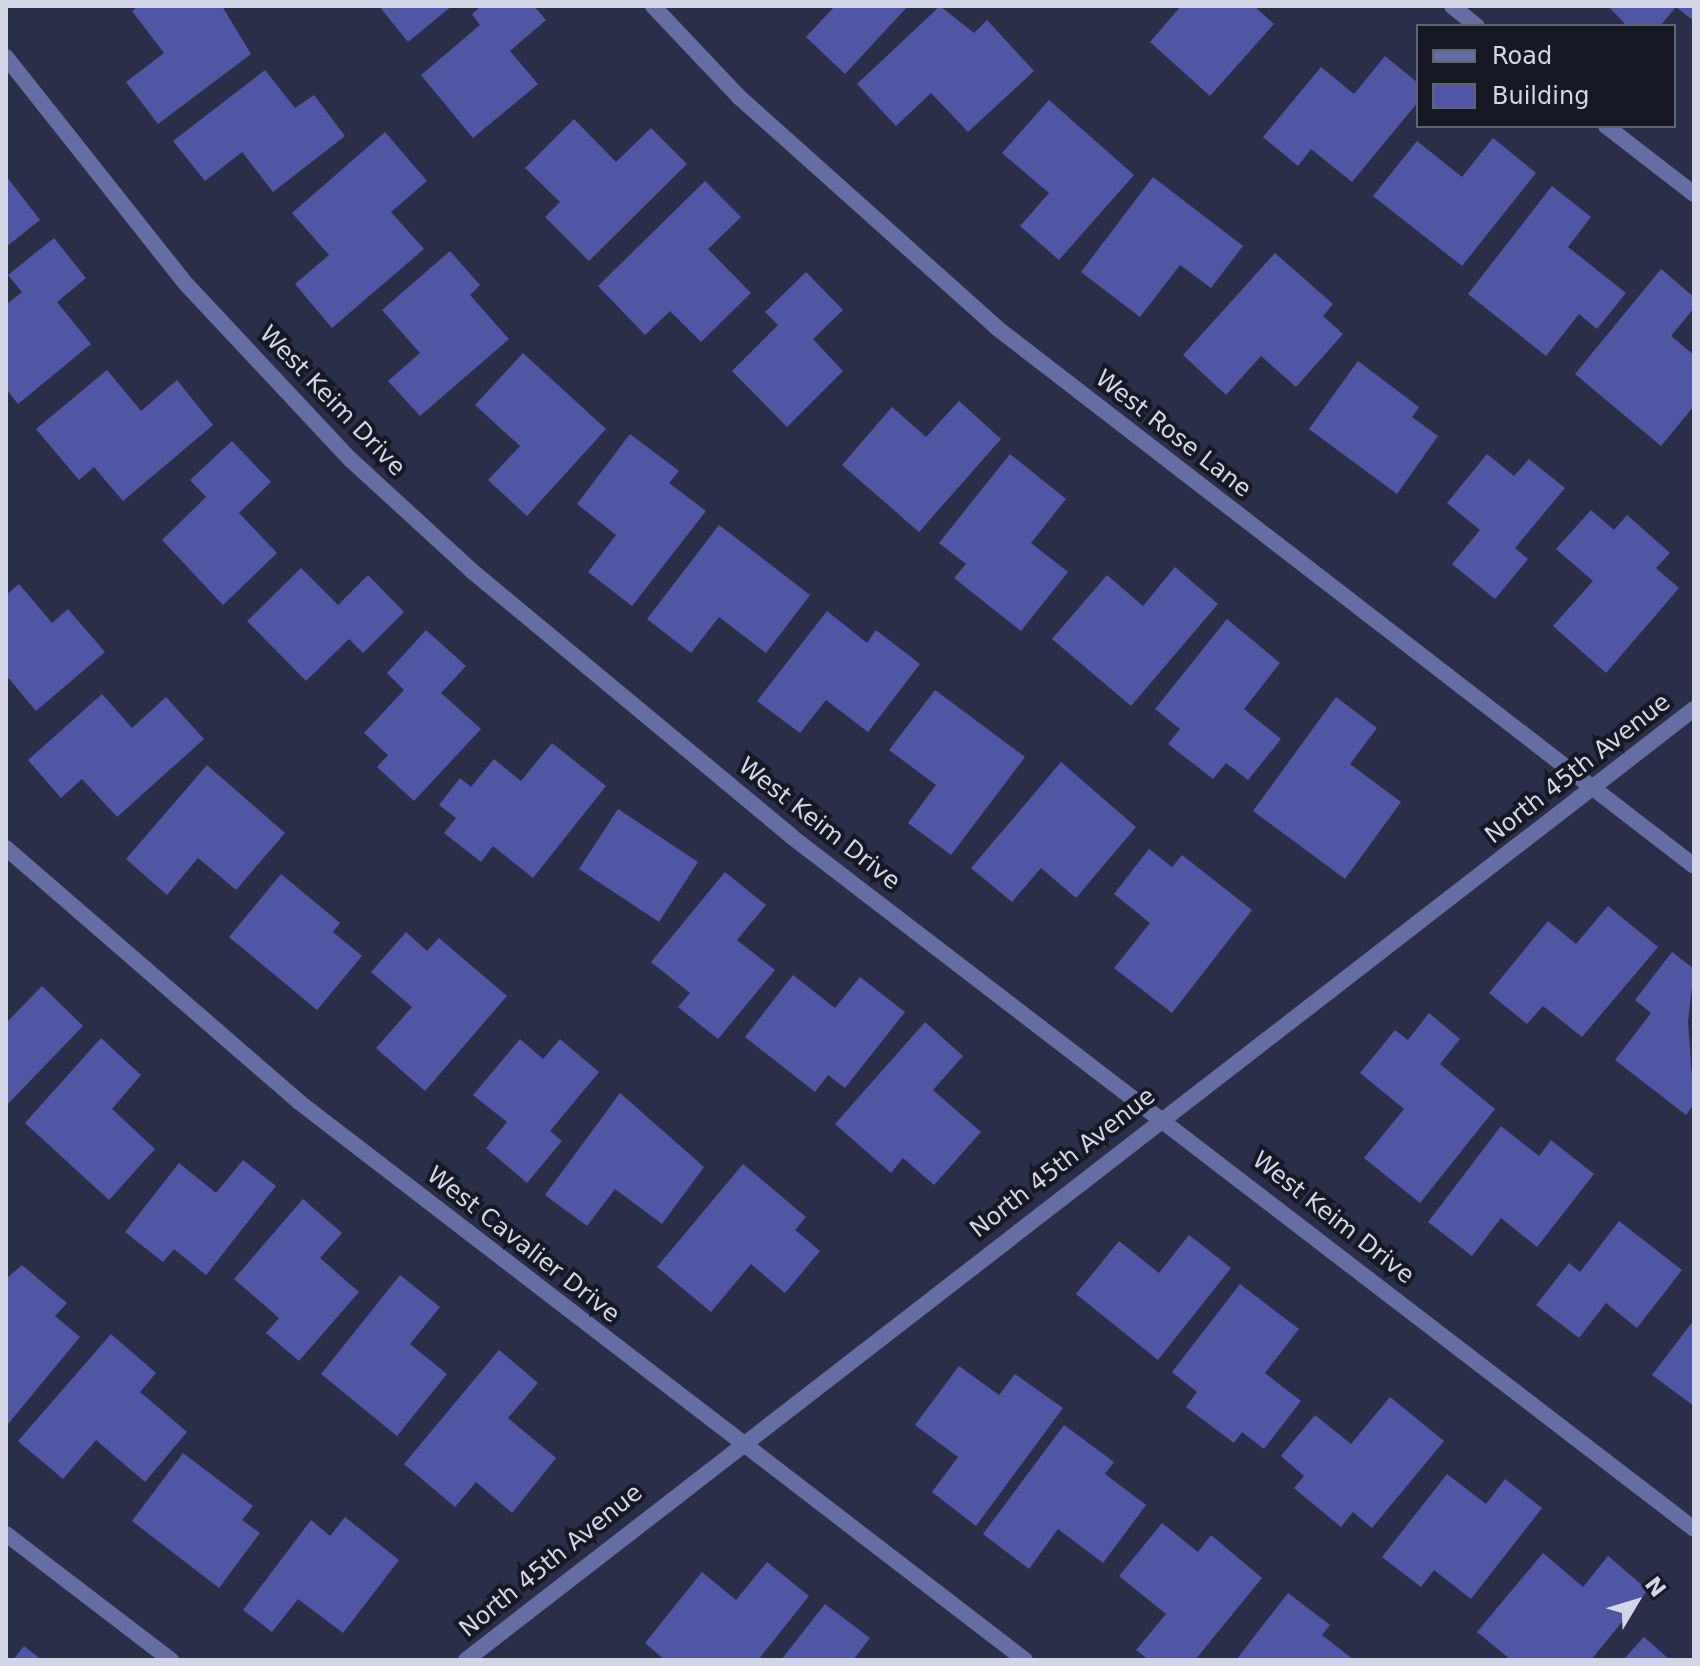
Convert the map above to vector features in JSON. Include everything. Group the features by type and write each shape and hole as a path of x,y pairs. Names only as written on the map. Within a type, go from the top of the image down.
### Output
{"street":[{"name":"West Rose Lane","path":"653,6 739,97 997,328 1591,791 1694,866"},
{"path":"1452,6 1474,24"},
{"name":"West Keim Drive","path":"6,57 187,285 362,470 792,837 1694,1529"},
{"path":"1609,128 1694,194"},
{"name":"North 45th Avenue","path":"466,1660 738,1443 1694,709"},
{"name":"West Cavalier Drive","path":"6,848 195,1019 738,1443 1025,1660"},
{"path":"6,1534 171,1660"}],"building":[{"path":"139,6 222,6 251,54 158,124 126,82 164,53 132,11"},
{"path":"379,6 452,6 408,42"},
{"path":"481,6 534,6 546,20 510,51 538,84 473,138 421,75 480,25 472,14"},
{"path":"835,6 908,6 845,74 806,37"},
{"path":"940,6 974,33 987,20 1034,71 968,132 931,93 896,126 857,84"},
{"path":"1181,6 1254,6 1274,24 1210,96 1150,42"},
{"path":"1608,6 1694,6 1694,21 1676,7 1662,24 1625,24"},
{"path":"1385,56 1416,81 1416,104 1352,182 1311,149 1298,166 1263,137 1321,67 1354,94"},
{"path":"265,70 295,108 314,95 345,136 273,192 242,152 205,181 173,141"},
{"path":"1049,100 1134,175 1059,260 1020,226 1049,193 1002,153"},
{"path":"574,119 616,162 651,128 687,164 589,261 545,217 560,202 525,168"},
{"path":"385,132 427,181 391,212 424,249 332,328 295,284 329,255 292,213"},
{"path":"1493,138 1536,173 1462,266 1373,196 1417,141 1462,177"},
{"path":"6,176 40,220 6,247"},
{"path":"1153,177 1243,246 1211,288 1180,265 1140,317 1081,272"},
{"path":"705,181 741,217 708,249 751,293 701,342 670,311 645,335 598,286"},
{"path":"1552,186 1591,217 1568,247 1626,293 1597,329 1579,314 1546,356 1468,294"},
{"path":"54,238 86,278 57,302 91,344 18,404 6,389 6,305 22,292 8,275"},
{"path":"450,251 480,285 470,295 509,339 420,416 388,381 420,353 382,310"},
{"path":"1275,253 1333,304 1323,316 1343,334 1296,387 1261,356 1226,395 1183,355"},
{"path":"1661,269 1694,297 1694,308 1671,336 1694,355 1694,406 1661,446 1575,374"},
{"path":"806,272 843,310 813,339 843,371 787,427 732,371 778,325 765,312"},
{"path":"523,353 606,429 527,516 488,480 520,446 475,405"},
{"path":"1358,361 1419,407 1412,417 1438,436 1397,494 1309,429"},
{"path":"107,370 141,411 177,380 213,425 123,501 94,467 79,480 36,429"},
{"path":"959,401 1001,439 919,532 842,465 892,407 926,437"},
{"path":"630,434 679,471 669,483 706,511 632,606 588,572 616,535 577,504"},
{"path":"232,441 271,482 239,513 277,553 223,605 162,540 206,497 190,480"},
{"path":"1010,454 1066,499 1031,543 1068,572 1021,631 954,578 966,564 939,543"},
{"path":"1487,454 1514,476 1529,459 1565,488 1515,548 1528,559 1495,599 1452,564 1480,530 1447,503"},
{"path":"1591,510 1614,530 1627,515 1670,553 1656,568 1679,588 1606,673 1553,626 1593,581 1556,549"},
{"path":"719,525 810,595 766,653 719,617 691,653 647,619"},
{"path":"1175,567 1218,604 1131,706 1052,639 1107,575 1143,606"},
{"path":"301,568 338,605 368,575 404,612 363,653 349,639 306,681 247,621"},
{"path":"19,584 52,623 68,609 105,652 36,711 6,675 6,595"},
{"path":"827,611 867,643 876,630 920,664 868,732 826,700 800,733 757,701"},
{"path":"1227,619 1280,663 1244,709 1281,739 1248,780 1226,763 1213,779 1168,744 1180,729 1155,709"},
{"path":"426,630 466,666 441,693 481,729 414,801 377,767 388,755 364,733 404,690 387,673"},
{"path":"935,690 1025,757 951,855 908,823 936,785 889,750"},
{"path":"102,694 132,728 166,697 204,739 117,817 82,779 61,798 28,760"},
{"path":"1336,697 1377,728 1350,764 1401,802 1345,879 1253,811"},
{"path":"552,743 606,786 533,878 493,846 481,862 444,833 456,818 439,805 460,778 471,787 494,759 521,781"},
{"path":"1061,762 1136,827 1076,898 1041,868 1012,902 971,868"},
{"path":"207,765 285,833 236,890 198,858 167,895 126,859"},
{"path":"618,809 698,862 659,922 579,869"},
{"path":"1149,849 1172,867 1182,855 1252,910 1172,1013 1114,968 1150,923 1114,894"},
{"path":"725,872 766,905 737,940 775,970 718,1039 678,1007 690,993 651,962"},
{"path":"281,874 340,923 333,932 362,956 317,1010 229,937"},
{"path":"1608,906 1658,947 1582,1037 1543,1006 1527,1024 1489,993 1548,921 1576,944"},
{"path":"406,932 427,951 439,938 507,996 425,1091 376,1048 412,1007 371,972"},
{"path":"1672,952 1694,969 1688,1022 1694,1104 1686,1115 1615,1060 1651,1013 1635,1000"},
{"path":"793,975 835,1008 860,977 905,1012 845,1088 828,1075 815,1092 745,1037"},
{"path":"42,986 83,1026 6,1106 6,1023"},
{"path":"1429,1013 1460,1039 1440,1064 1495,1109 1420,1203 1364,1158 1404,1109 1360,1073 1395,1030 1408,1040"},
{"path":"925,1022 963,1056 933,1090 981,1132 934,1185 903,1158 891,1173 835,1124"},
{"path":"101,1038 141,1075 112,1109 155,1149 109,1200 25,1123"},
{"path":"520,1039 543,1059 560,1039 599,1072 550,1131 562,1141 527,1183 486,1148 507,1122 473,1095"},
{"path":"620,1093 704,1167 662,1224 615,1189 587,1226 545,1195"},
{"path":"1501,1126 1539,1156 1551,1140 1594,1174 1537,1247 1501,1218 1472,1256 1428,1222"},
{"path":"243,1160 276,1186 206,1275 174,1249 163,1262 125,1232 179,1163 216,1193"},
{"path":"743,1164 806,1217 795,1230 820,1251 785,1293 751,1264 711,1312 657,1267"},
{"path":"303,1199 342,1233 320,1258 359,1292 299,1361 266,1333 279,1318 234,1279"},
{"path":"1619,1221 1682,1270 1637,1328 1606,1303 1579,1338 1536,1305 1569,1263 1580,1272"},
{"path":"1189,1235 1231,1268 1158,1360 1076,1294 1119,1241 1159,1273"},
{"path":"22,1265 67,1303 55,1316 80,1337 8,1424 6,1279"},
{"path":"400,1275 440,1307 410,1344 447,1374 397,1436 321,1374"},
{"path":"1240,1284 1299,1329 1265,1373 1301,1401 1264,1449 1242,1432 1234,1443 1186,1407 1197,1392 1172,1372"},
{"path":"1694,1320 1694,1406 1652,1375"},
{"path":"111,1334 156,1373 140,1392 187,1432 145,1482 96,1440 63,1479 18,1441"},
{"path":"499,1350 538,1383 508,1418 556,1458 512,1513 476,1482 455,1507 404,1464"},
{"path":"959,1366 999,1395 1015,1374 1063,1408 976,1526 932,1492 958,1457 915,1425"},
{"path":"1390,1397 1444,1441 1372,1528 1353,1512 1341,1527 1294,1488 1304,1476 1281,1456 1315,1415 1351,1444"},
{"path":"1064,1425 1114,1462 1105,1474 1146,1505 1103,1563 1058,1529 1029,1569 983,1534"},
{"path":"183,1453 253,1506 242,1520 260,1533 219,1588 132,1521"},
{"path":"1447,1474 1486,1504 1505,1479 1542,1508 1471,1599 1434,1570 1421,1587 1382,1557"},
{"path":"345,1517 399,1560 343,1633 298,1599 272,1632 243,1610 311,1520 330,1536"},
{"path":"1162,1523 1198,1552 1211,1535 1262,1578 1195,1660 1149,1660 1136,1650 1166,1614 1119,1576"},
{"path":"1543,1553 1583,1587 1608,1556 1648,1590 1591,1660 1511,1660 1477,1632"},
{"path":"767,1562 809,1596 758,1660 665,1660 645,1643 702,1572 736,1600"},
{"path":"1288,1593 1330,1625 1322,1635 1354,1660 1236,1660"},
{"path":"825,1604 870,1638 853,1660 781,1660"},
{"path":"1644,1637 1670,1660 1623,1660"},
{"path":"24,1646 42,1660 13,1660"}]}
